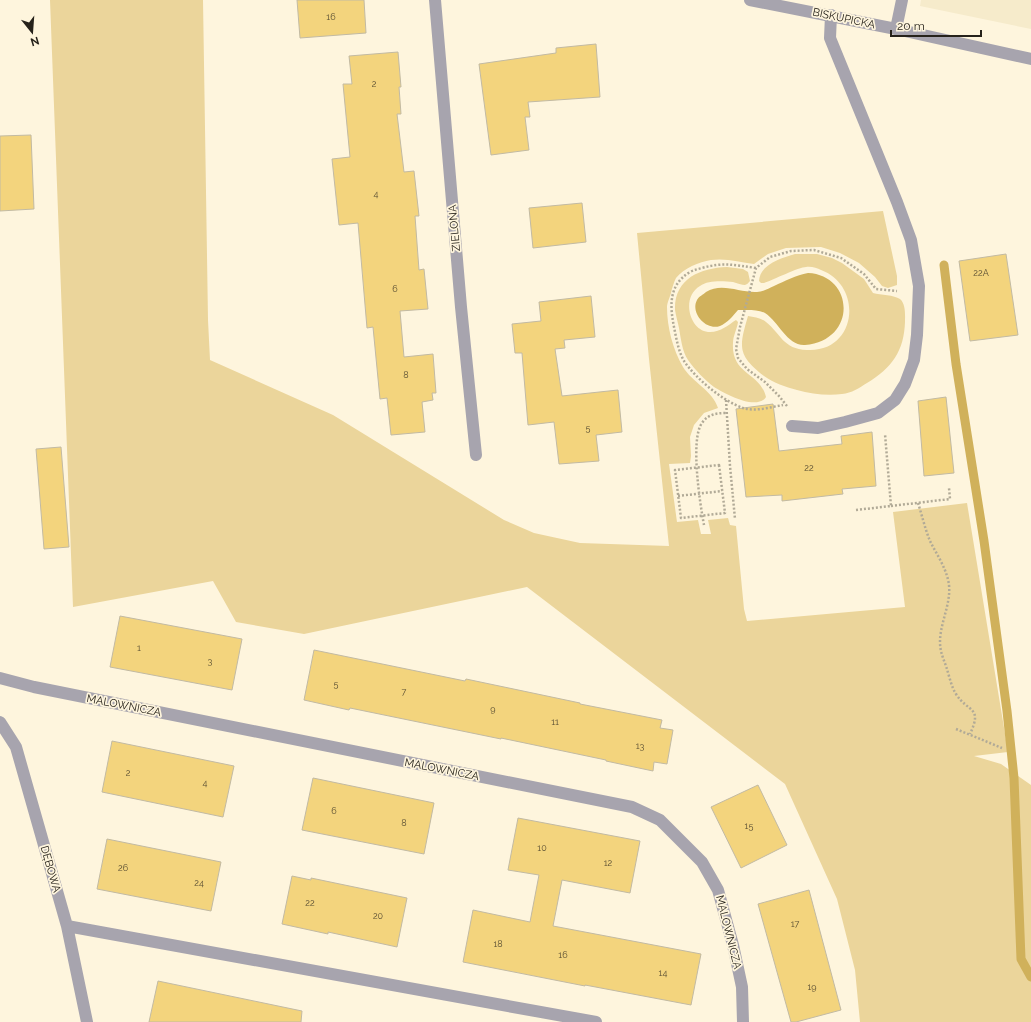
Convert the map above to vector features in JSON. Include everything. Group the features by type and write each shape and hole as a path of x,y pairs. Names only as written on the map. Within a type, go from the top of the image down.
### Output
{"street":[{"name":"ZIELONA","path":"435,0 461,307 476,455"},
{"name":"BISKUPICKA","path":"750,0 896,29 1031,59"},
{"path":"896,29 902,0"},
{"path":"792,426 818,428 878,413 895,400 905,384 914,360 917,335 919,286 910,240 897,202 830,38 831,16"},
{"name":"MALOWNICZA","path":"0,678 42,689 632,807 660,820 702,862 718,890 733,945 742,987 743,1022"},
{"name":"DĘBOWA","path":"0,722 16,747 67,926 87,1022"},
{"path":"67,926 596,1022"}],"path":[{"path":"792,426 787,405 765,382 746,369 738,358 736,349 756,268 770,257 791,251 814,250 841,258 864,274 876,289 898,291 919,286"},
{"path":"756,268 724,264 713,265 691,271 678,282 671,300 673,322 679,349 691,370 706,385 726,399 744,408 754,410 787,405"},
{"path":"726,399 735,519"},
{"path":"704,525 699,494 697,441 701,424 708,417 715,414 727,413"},
{"path":"878,413 885,430 891,506"},
{"path":"719,465 725,513 681,518 675,470 697,467 719,465"},
{"path":"856,510 950,499 949,488"},
{"path":"678,496 722,491"},
{"path":"918,503 930,540 940,558 949,584 949,595 941,635 940,649 956,694 975,713 976,719 970,734"},
{"path":"956,729 1002,748"}],"shaded area":[{"path":"50,0 203,0 208,320 210,360 333,415 504,520 534,533 580,543 669,546 637,233 883,211 897,276 897,285 888,288 882,286 875,277 859,263 840,253 821,247 786,248 768,254 754,264 733,260 706,261 687,268 676,278 667,304 671,338 683,367 712,397 718,408 704,413 694,425 690,437 690,463 669,464 677,522 698,520 701,534 711,534 708,520 728,518 730,525 736,526 744,609 747,621 905,607 893,512 967,503 1008,752 974,756 1001,764 1031,785 1031,1022 860,1022 855,970 837,899 785,784 527,587 304,634 236,622 213,581 73,607"},
{"path":"921,0 1031,0 1031,29 920,6"},
{"path":"795,254 817,254 832,258 842,263 864,279 873,293 891,296 902,301 905,313 905,322 902,342 899,350 890,365 861,387 837,395 808,393 788,388 776,383 755,369 742,350 743,336 748,316 764,321 787,344 799,349 807,350 824,348 836,341 845,330 849,317 849,303 844,290 835,278 821,270 808,267 792,271 764,283 759,281 760,275 767,266"},
{"path":"727,267 743,269 748,272 750,281 745,285 720,281 703,284 694,291 689,305 690,312 696,326 701,330 708,332 720,330 736,320 738,322 733,343 736,361 741,368 763,389 766,397 762,401 748,402 741,400 714,387 700,375 684,353 675,310 679,290 690,277 698,273"},
{"path":"808,273 823,276 834,284 841,295 844,308 841,321 834,332 822,341 805,345 793,342 770,317 759,311 738,310 725,323 715,327 710,326 701,320 696,310 695,305 698,299 712,289 725,288 759,292"}],"building":[{"path":"297,0 364,0 366,33 300,38"},
{"path":"596,44 600,97 528,102 530,117 525,117 529,150 491,155 479,64 556,53 556,48"},
{"path":"398,52 401,87 399,87 401,114 397,114 404,172 414,171 419,216 415,216 419,270 424,269 428,309 400,311 404,357 433,354 436,393 432,393 433,400 422,402 425,432 391,435 387,398 380,399 373,327 367,328 358,223 339,225 332,159 350,157 343,84 352,84 349,56"},
{"path":"31,135 34,209 0,211 0,136"},
{"path":"582,203 586,242 533,248 529,208"},
{"path":"1006,254 1018,335 970,341 959,261"},
{"path":"591,296 595,337 564,340 565,348 555,349 562,396 618,390 622,432 596,435 599,461 559,464 554,422 528,425 522,353 515,353 512,324 541,321 539,302"},
{"path":"946,397 954,473 924,476 918,401"},
{"path":"773,404 779,451 842,444 841,436 872,432 876,486 842,489 843,494 782,501 782,495 746,497 736,409"},
{"path":"61,447 69,547 44,549 36,449"},
{"path":"120,616 242,639 232,690 110,667"},
{"path":"314,650 465,681 466,679 662,720 660,728 673,730 667,764 654,762 653,771 501,738 350,708 349,710 304,700"},
{"path":"112,741 234,766 223,817 102,792"},
{"path":"313,778 434,803 424,854 302,830"},
{"path":"758,785 787,845 741,868 711,807"},
{"path":"518,818 640,841 630,893 562,880 553,926 701,954 691,1005 463,962 473,910 530,922 539,875 508,870"},
{"path":"107,839 221,862 211,911 97,889"},
{"path":"292,876 311,880 311,878 407,898 397,947 282,924"},
{"path":"809,890 841,1010 791,1022 758,904"},
{"path":"158,981 302,1011 301,1022 149,1022"}],"waterway":[{"path":"944,265 956,364 984,541 1007,711 1014,778 1021,959 1031,977"}]}
